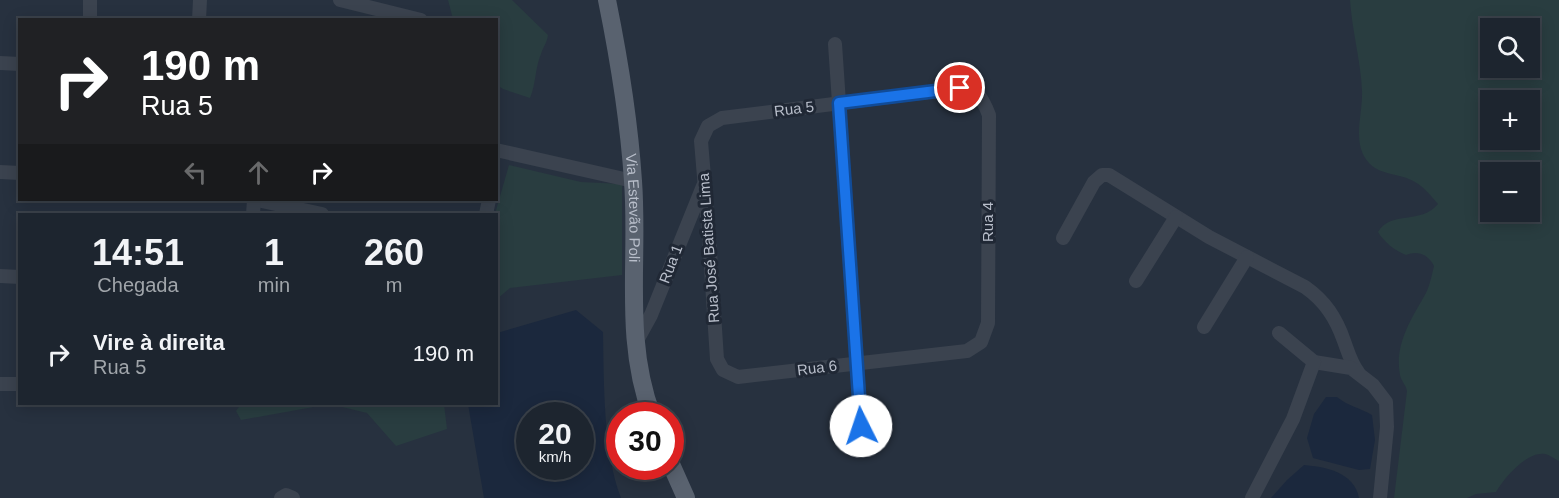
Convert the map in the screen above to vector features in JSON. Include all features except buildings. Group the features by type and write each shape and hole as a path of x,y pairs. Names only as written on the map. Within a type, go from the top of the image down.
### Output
{"main road":[{"name":"Via Estevão Poli","path":"607,0 620,63 633,181 633,310 636,357 648,402"},
{"path":"678,480 686,498"}],"street":[{"path":"90,0 90,18"},
{"path":"199,18 200,0"},
{"path":"340,0 381,5 416,18"},
{"path":"835,44 861,426"},
{"path":"0,63 18,64"},
{"name":"Rua 5","path":"708,126 722,118 960,88 974,91 984,102"},
{"name":"Rua 4","path":"981,342 988,323 988,115 984,102"},
{"name":"Rua José Batista Lima","path":"708,126 701,141 717,359 723,370"},
{"path":"498,154 633,181"},
{"path":"0,172 18,173"},
{"path":"1063,238 1094,182 1105,174 1176,217 1305,287 1318,297 1334,317 1351,366 1377,389 1387,406 1380,498"},
{"name":"Rua 1","path":"635,344 651,315 704,183"},
{"path":"261,201 317,213"},
{"path":"1136,281 1176,217"},
{"path":"688,222 709,237"},
{"path":"1204,327 1247,257"},
{"path":"0,276 18,277"},
{"path":"1279,333 1314,362 1351,366"},
{"name":"Rua 6","path":"723,370 738,377 967,351 981,342"},
{"path":"1252,498 1293,419 1314,362"},
{"path":"0,384 18,384"},
{"path":"280,498 286,495 293,498"}],"green space":[{"path":"448,0 512,0 548,35 539,59 530,98 498,86 498,18 453,18"},
{"path":"1350,0 1559,0 1559,461 1545,454 1531,457 1510,473 1496,492 1476,494 1467,498 1394,498 1407,391 1400,375 1400,353 1410,322 1431,280 1434,266 1422,254 1406,255 1397,251 1378,232 1390,221 1423,214 1438,204 1418,184 1379,170 1369,163 1364,155 1359,138 1361,80"},
{"path":"509,165 581,182 622,184 622,275 510,288 498,298 498,213 495,213"},
{"path":"240,405 324,405 241,420 236,411"},
{"path":"334,405 444,405 447,429 396,446 367,413"}],"water":[{"path":"576,310 603,332 606,480 615,480 621,498 484,498 468,405 498,405 498,333"},
{"path":"1326,397 1337,397 1372,415 1375,440 1370,469 1359,470 1313,458 1307,438 1314,414"},
{"path":"1304,465 1338,472 1351,482 1359,498 1271,498"}],"route":[{"path":"861,426 839,103 960,88"}]}
